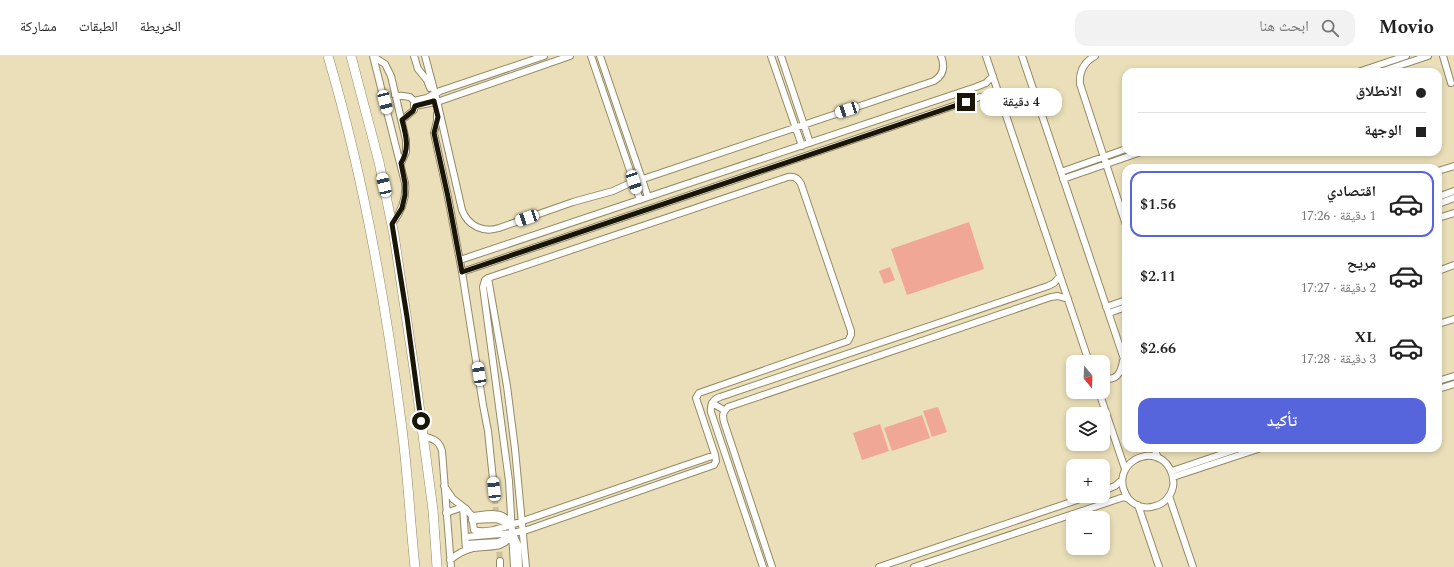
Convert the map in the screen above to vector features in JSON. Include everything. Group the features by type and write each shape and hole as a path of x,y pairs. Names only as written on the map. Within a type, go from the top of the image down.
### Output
{"main road":[{"path":"328,56 354,155 372,234 403,437 415,567"},
{"path":"351,56 379,162 392,224 407,317 423,436 437,567"}],"street":[{"path":"374,56 405,183 405,195 402,208 392,224"},
{"path":"374,56 387,68 402,120 407,144 406,152 401,163"},
{"path":"414,56 418,69 428,82 434,98 462,210 468,221 479,228 487,230 495,229 573,202 613,191 634,182 934,81 940,77 943,71 944,64 941,56"},
{"path":"425,56 438,117 434,133 460,260 488,431 494,489"},
{"path":"434,98 544,56"},
{"path":"414,104 570,56"},
{"path":"591,56 640,200"},
{"path":"600,56 648,197"},
{"path":"771,56 802,146"},
{"path":"781,56 810,143"},
{"path":"986,56 1087,355"},
{"path":"1022,56 1122,353"},
{"path":"1095,56 1082,68 1080,73 1080,84 1122,213"},
{"path":"1370,68 1406,56"},
{"path":"1392,68 1428,56"},
{"path":"1443,56 1452,82"},
{"path":"460,260 976,87 986,83 993,76"},
{"path":"395,95 410,97 414,104 413,111 402,120"},
{"path":"462,272 980,97 999,95"},
{"path":"895,114 899,125"},
{"path":"1061,172 1122,150"},
{"path":"1063,179 1129,156"},
{"path":"1442,170 1454,166"},
{"path":"735,168 739,179"},
{"path":"465,537 512,533 522,531 712,466 716,461 715,455 696,398 699,393 847,342 851,337 851,331 798,179 788,177 485,280 483,285 508,474 511,525 512,533 514,567"},
{"path":"1442,195 1454,191"},
{"path":"1442,202 1454,198"},
{"path":"1442,217 1454,213"},
{"path":"548,231 552,242"},
{"path":"1442,270 1454,265"},
{"path":"763,567 711,412 712,403 717,398 1051,285 1060,276"},
{"path":"488,278 498,331 515,449 521,522 525,543 526,567"},
{"path":"772,567 724,422 724,410 732,405 749,399 1051,297 1058,296 1068,299"},
{"path":"1107,310 1122,302"},
{"path":"989,306 993,316"},
{"path":"1107,310 1122,308"},
{"path":"1442,323 1454,319"},
{"path":"489,331 498,331"},
{"path":"1110,379 1117,376 1122,370"},
{"path":"1442,380 1454,376"},
{"path":"1442,388 1454,384"},
{"path":"745,388 749,399"},
{"path":"1101,399 1125,469"},
{"path":"712,403 724,410"},
{"path":"423,436 435,440 440,446 451,567"},
{"path":"1156,452 1158,458"},
{"path":"1172,474 1230,452"},
{"path":"1172,474 1247,452"},
{"path":"444,486 453,499 463,507 472,518 474,528 477,531 492,530 521,522 715,455"},
{"path":"1150,456 1158,458 1168,465 1172,474 1172,490 1163,503 1146,507 1138,505 1124,493 1122,480 1125,469 1136,458 1150,456"},
{"path":"1110,488 1122,480"},
{"path":"1169,496 1193,567"},
{"path":"914,567 1110,501 1128,498"},
{"path":"879,567 1069,503"},
{"path":"510,504 520,504"},
{"path":"1138,505 1159,567"},
{"path":"446,513 463,507"},
{"path":"463,507 466,547"},
{"path":"472,518 502,515 509,520 511,525"},
{"path":"1034,515 1037,526"},
{"path":"450,560 466,547 500,545 506,542 512,533"},
{"path":"512,533 517,541 519,567"}],"shaded area":[{"path":"969,222 984,269 907,295 891,249"},
{"path":"890,267 895,280 884,284 879,271"},
{"path":"938,407 947,432 932,437 923,411"},
{"path":"922,415 930,438 892,451 884,428"},
{"path":"880,424 889,451 862,460 853,433"}],"tunnel":[{"path":"494,489 500,561"}],"route":[{"path":"421,421 407,317 392,224 402,208 406,192 405,179 401,163 405,156 407,144 402,120 415,109 415,106 434,101 438,117 434,133 462,272 966,102"}]}
